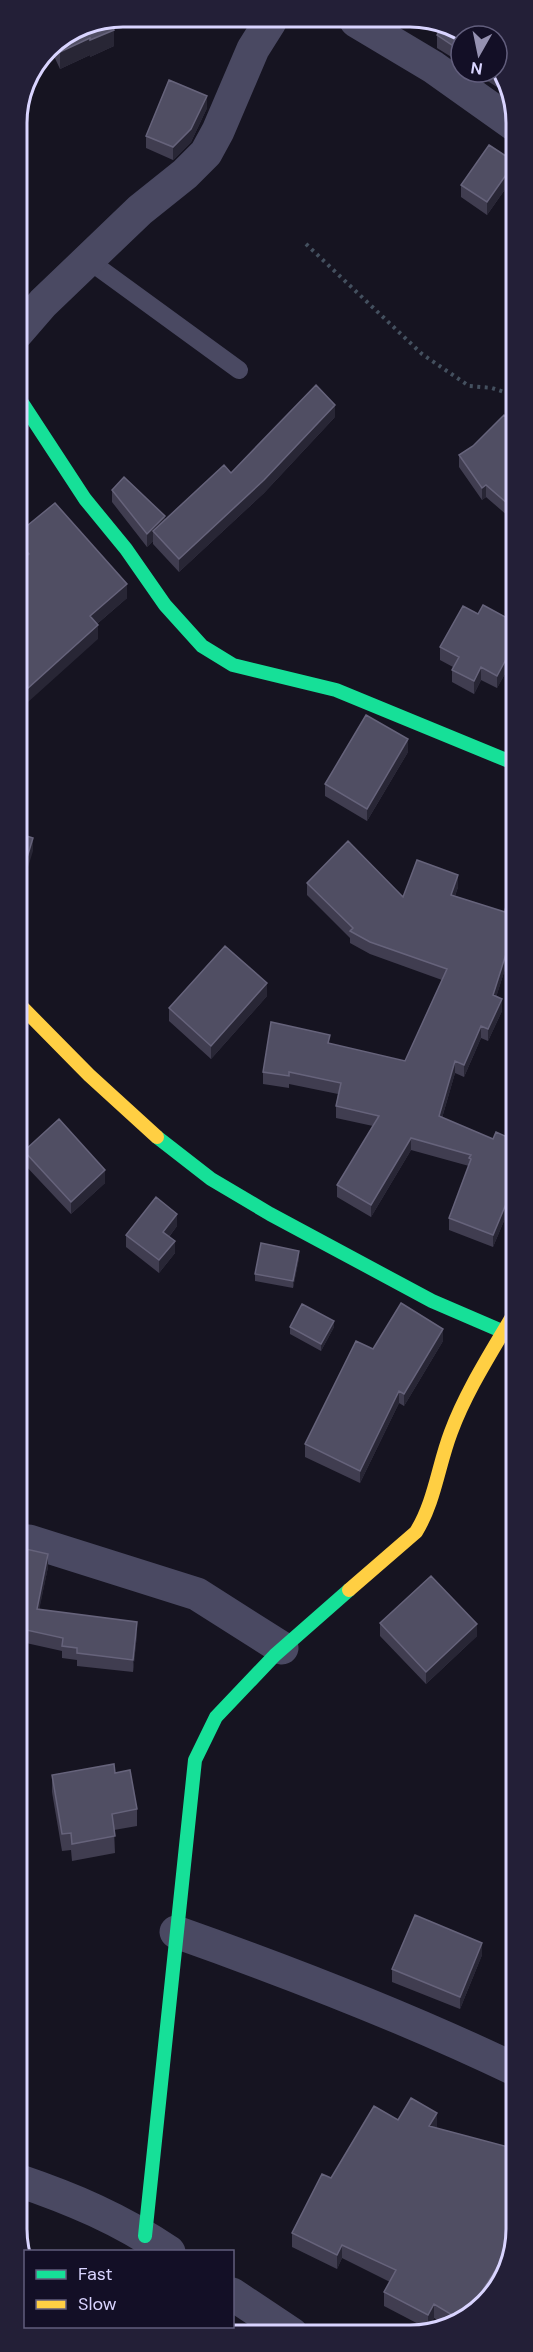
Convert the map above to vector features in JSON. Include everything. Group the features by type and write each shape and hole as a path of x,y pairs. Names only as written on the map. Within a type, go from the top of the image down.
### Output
{"street":[{"path":"27,321 43,303 140,210 185,174 206,153 218,131 253,49 267,27"},
{"path":"366,27 433,67 506,119"},
{"path":"27,410 85,499 126,549 165,605 202,646 233,665 336,690 506,760"},
{"path":"27,1012 148,1130 211,1179 270,1214 432,1301 504,1332"},
{"path":"27,2184 89,2206 157,2244 158,2133 176,1932 195,1760 216,1717 282,1648 397,1549 421,1524 434,1499 444,1454 458,1417 474,1382 506,1328"},
{"path":"29,1541 197,1594 282,1648"},
{"path":"176,1932 275,1967 452,2039 506,2065"},
{"path":"234,2295 278,2325"}],"lane":[{"path":"88,260 239,370"}],"path":[{"path":"306,244 422,354 469,386 492,388 506,393"}],"building":[{"path":"110,28 114,30 90,40 90,38 60,52 75,40 92,32"},
{"path":"439,32 449,36 449,43 437,35"},
{"path":"169,80 207,96 191,129 173,147 146,136"},
{"path":"489,145 506,156 506,175 487,202 461,185"},
{"path":"316,385 335,405 264,480 179,559 153,531 224,465 231,473"},
{"path":"504,415 506,417 506,502 486,485 482,488 459,455 473,446"},
{"path":"124,477 165,516 147,534 112,490"},
{"path":"55,503 127,584 90,616 98,625 27,689 27,556 29,554 27,552 27,526"},
{"path":"483,605 506,618 506,659 497,676 481,667 474,681 452,670 459,657 440,647 463,606 478,614"},
{"path":"366,715 408,739 367,809 325,784"},
{"path":"27,836 33,838 27,858"},
{"path":"348,841 403,897 417,860 458,875 451,895 505,912 506,906 506,954 493,995 502,999 488,1029 481,1026 464,1065 455,1061 439,1116 493,1139 496,1132 506,1136 506,1204 493,1235 449,1218 471,1155 411,1138 371,1205 337,1185 379,1116 336,1106 341,1083 289,1072 289,1076 263,1072 271,1022 330,1035 328,1043 405,1061 447,969 370,942 350,931 353,928 307,883"},
{"path":"225,946 267,983 211,1046 169,1008"},
{"path":"59,1119 105,1170 71,1202 27,1154 27,1148"},
{"path":"156,1197 177,1214 163,1232 175,1241 159,1260 126,1235"},
{"path":"261,1243 299,1251 293,1281 255,1274"},
{"path":"401,1303 443,1329 404,1394 399,1391 360,1471 305,1444 356,1341 373,1349"},
{"path":"302,1304 334,1321 321,1344 290,1327"},
{"path":"27,1549 48,1554 37,1609 137,1622 133,1660 77,1653 77,1648 62,1646 63,1638 27,1630"},
{"path":"431,1576 477,1624 426,1672 380,1623"},
{"path":"114,1764 115,1773 130,1770 137,1809 112,1814 115,1836 72,1844 71,1833 62,1834 52,1775"},
{"path":"415,1915 482,1943 460,1997 392,1969"},
{"path":"411,2098 437,2113 429,2126 506,2146 506,2235 500,2264 478,2297 452,2315 434,2304 428,2315 384,2292 396,2270 342,2245 337,2255 292,2233 322,2174 331,2178 374,2106 398,2120"}],"traffic: fast":[{"path":"27,410 85,499 126,549 165,605 202,646 233,665 336,690 506,760"},
{"path":"157,1137 211,1179 270,1214 432,1301 504,1332"},
{"path":"145,2236 195,1760 216,1717 275,1655 349,1590"}],"traffic: slow":[{"path":"27,1012 89,1075 157,1137"},
{"path":"349,1590 416,1532 428,1508 457,1416 506,1327"}]}
